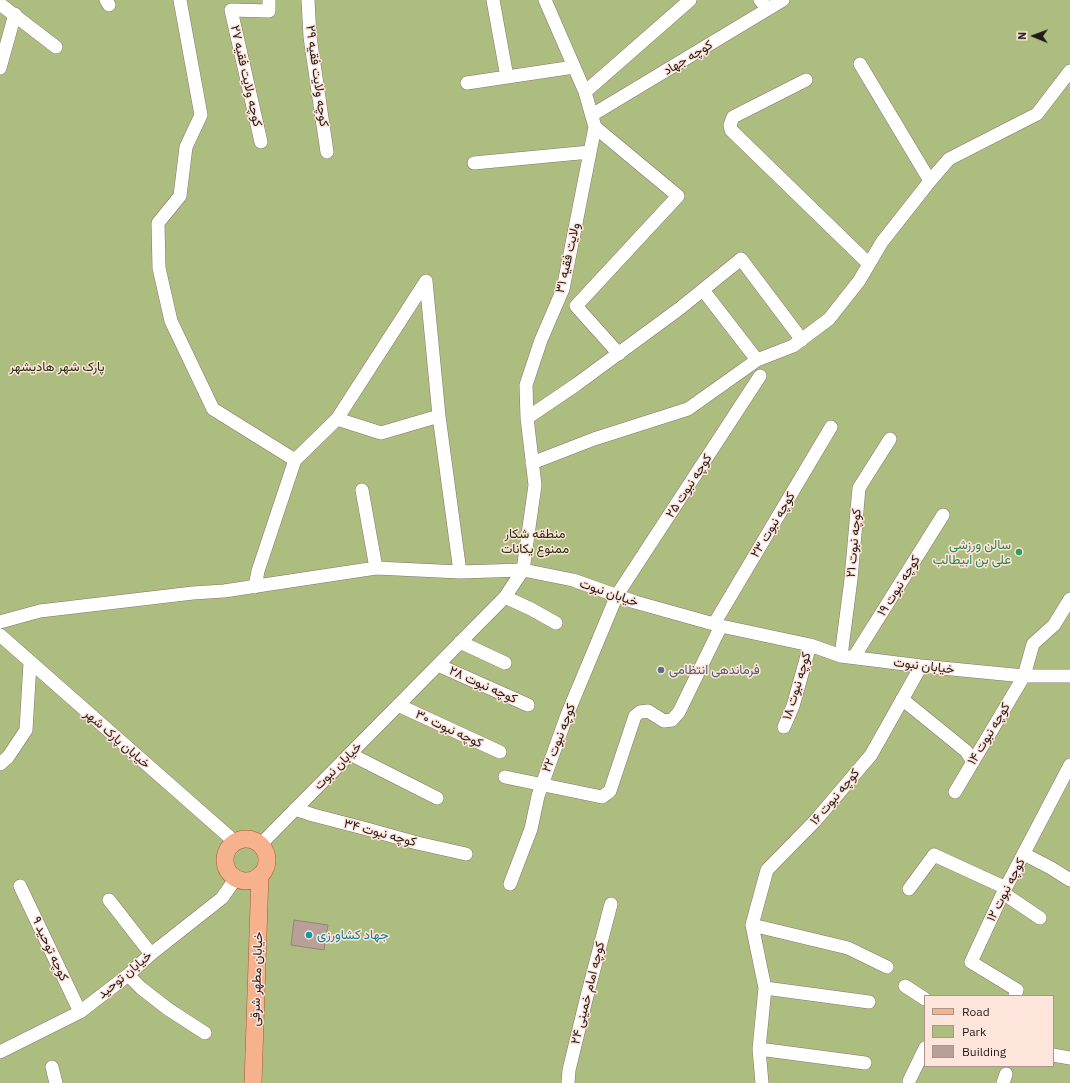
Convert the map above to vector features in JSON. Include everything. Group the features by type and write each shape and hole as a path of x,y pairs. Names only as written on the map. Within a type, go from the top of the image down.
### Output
{"main road":[{"path":"248,839 260,844 266,856 264,869 260,875 255,879 249,880 236,878 228,870 226,858 227,852 235,842 241,840 248,839"},
{"name":"خیابان مطهر شرقی","path":"253,1083 260,875"}],"street":[{"path":"180,0 200,115 186,148 180,196 158,223 158,268 171,321 213,409 295,460"},
{"name":"کوچه ولایت فقیه ۲۷","path":"260,142 231,10 269,11 269,0"},
{"name":"کوچه ولایت فقیه ۲۹","path":"308,0 310,37 327,152"},
{"path":"494,0 507,77"},
{"name":"ولایت فقیه ۳۱","path":"523,570 535,485 527,418 526,385 541,340 563,289 590,152 594,121 585,92 544,0"},
{"path":"585,92 690,0"},
{"name":"کوچه جهاد","path":"594,121 764,5 783,0"},
{"path":"0,4 56,46"},
{"path":"0,68 15,14"},
{"path":"860,64 930,181"},
{"path":"467,83 574,67"},
{"path":"532,464 594,439 688,409 757,360 793,346 802,340 829,319 859,280 882,242 949,159 1037,114 1070,71"},
{"path":"806,80 733,117 730,125 731,130 869,264"},
{"path":"594,121 678,196 576,306 619,354"},
{"path":"474,163 590,152"},
{"path":"527,418 619,354 679,309 741,259 802,340"},
{"path":"255,587 258,570 295,460 337,419 426,281 439,416 460,572"},
{"path":"703,290 757,360"},
{"name":"کوچه نبوت ۲۵","path":"617,595 760,376"},
{"path":"337,419 381,433 439,416"},
{"name":"کوچه نبوت ۲۳","path":"542,784 602,797 610,791 635,716 640,712 648,711 664,721 672,720 679,712 718,625 831,427"},
{"name":"کوچه نبوت ۲۱","path":"847,656 851,580 859,488 890,439"},
{"path":"362,490 376,568"},
{"name":"کوچه نبوت ۱۹","path":"847,656 943,515"},
{"path":"0,622 40,612 193,593 255,587 376,568 460,572 523,570"},
{"name":"خیابان نبوت","path":"260,844 505,597 523,570 573,580 635,602 718,625 810,645 847,656 921,666 1024,676 1070,676"},
{"name":"کوچه نبوت ۲۲","path":"510,884 531,829 538,796 566,715 617,595"},
{"path":"505,597 531,609 556,624"},
{"name":"کوچه نبوت ۱۴","path":"955,792 1024,676 1033,644 1054,625 1070,599"},
{"name":"خیابان پارک شهر","path":"0,635 235,842"},
{"path":"460,642 505,663"},
{"name":"کوچه نبوت ۱۸","path":"784,727 793,706 810,645"},
{"path":"0,764 8,757 26,730 30,663"},
{"name":"کوچه نبوت ۲۸","path":"438,665 528,705"},
{"name":"کوچه نبوت ۱۶","path":"752,925 767,870 815,821 871,755 921,666"},
{"path":"902,699 966,751 973,762"},
{"name":"کوچه نبوت ۳۰","path":"398,705 500,752"},
{"path":"350,754 437,798"},
{"name":"کوچه نبوت ۱۲","path":"1015,995 1017,990 971,962 1005,890 1070,765"},
{"path":"506,777 542,784"},
{"name":"کوچه نبوت ۳۴","path":"295,809 313,816 466,854"},
{"path":"1024,854 1070,880"},
{"path":"909,889 934,855 1005,890 1040,918"},
{"name":"خیابان توحید","path":"0,1052 80,1012 222,898 236,878"},
{"name":"کوچه توحید ۹","path":"20,886 80,1012"},
{"path":"109,900 151,954"},
{"name":"کوچه امام خمینی ۲۴","path":"568,1083 569,1070 610,904"},
{"path":"762,1083 760,1049 765,988 752,925 848,948 887,967"},
{"path":"128,975 140,988 168,1009 205,1033"},
{"path":"905,986 924,998"},
{"path":"765,988 869,1002"},
{"path":"760,1049 865,1063"},
{"path":"909,1081 924,1050"},
{"path":"1054,1055 1070,1058"},
{"path":"52,1067 56,1083"}],"green space":[{"name":"منطقه شکار ممنوع یکانات","path":"0,0 1070,0 1070,1083 0,1083"}],"building":[{"name":"جهاد کشاورزی","path":"294,920 328,925 324,950 291,945"}],"place":[{"name":"سالن ورزشی علی بن ابیطالب","path":"1019,552"},
{"name":"فرماندهی انتظامی","path":"661,670"},
{"name":"جهاد کشاورزی","path":"309,935"}],"park label":[{"name":"پارک شهر هادیشهر","path":"57,367"}]}
